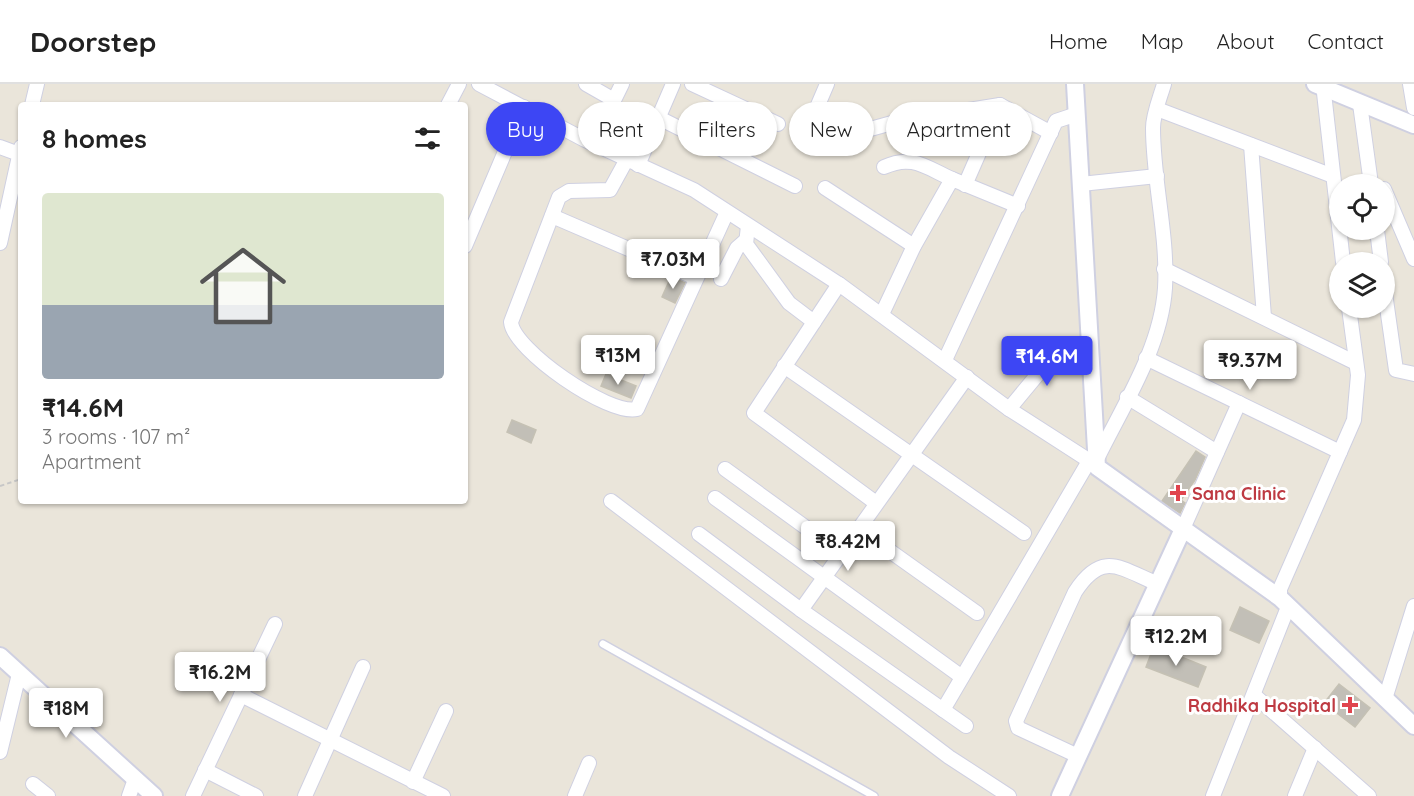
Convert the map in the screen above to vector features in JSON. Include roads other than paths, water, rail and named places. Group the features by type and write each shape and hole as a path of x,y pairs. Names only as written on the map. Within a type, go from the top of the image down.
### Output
{"street":[{"path":"33,102 37,84"},
{"path":"450,102 459,84"},
{"path":"479,84 514,102"},
{"path":"586,84 614,100 621,84"},
{"path":"665,103 673,84"},
{"path":"692,84 778,124"},
{"path":"827,84 812,119 812,125 849,135 886,125"},
{"path":"1075,84 1094,462"},
{"path":"943,710 1094,462 1146,358 1158,328 1163,307 1164,269 1153,129 1164,84"},
{"path":"1410,84 1414,108"},
{"path":"1320,85 1360,104 1414,125"},
{"path":"1320,85 1333,174"},
{"path":"1360,104 1370,174"},
{"path":"1157,109 1329,175"},
{"path":"945,360 1058,119 1077,114"},
{"path":"665,121 795,186"},
{"path":"1032,123 1051,133"},
{"path":"1251,145 1264,317"},
{"path":"0,147 18,151"},
{"path":"1366,149 1377,174"},
{"path":"468,239 503,156"},
{"path":"620,156 694,190 839,284 1009,409 1094,462 1182,531 1284,602 1414,726"},
{"path":"637,156 610,190 565,192 559,197 511,322 511,328 517,337 565,380 583,392 616,406 630,410 637,409 727,212"},
{"path":"965,185 978,156"},
{"path":"1,235 18,160"},
{"path":"884,167 898,160 908,160 1018,206"},
{"path":"1081,184 1157,177"},
{"path":"882,314 914,246 952,179"},
{"path":"825,188 914,246"},
{"path":"1395,215 1414,259"},
{"path":"552,216 696,278"},
{"path":"721,279 737,248 745,242 748,226"},
{"path":"745,242 789,303 814,322"},
{"path":"1164,269 1356,363"},
{"path":"839,284 754,415 876,503"},
{"path":"1213,796 1254,694 1284,602 1280,589 1354,420 1358,398 1350,318"},
{"path":"1389,318 1396,370 1414,374"},
{"path":"1009,409 1043,368 1048,350"},
{"path":"1146,358 1340,452"},
{"path":"784,366 1024,532"},
{"path":"794,639 825,578 967,377"},
{"path":"1127,397 1217,452"},
{"path":"1060,796 1239,403"},
{"path":"726,469 842,553"},
{"path":"715,498 962,676"},
{"path":"611,501 949,757 1009,796"},
{"path":"859,529 977,613"},
{"path":"699,534 805,614 966,726"},
{"path":"1078,756 1018,729 1016,725 1075,592 1094,569 1112,566 1158,584"},
{"path":"1385,699 1414,606"},
{"path":"193,796 275,624"},
{"path":"0,657 154,796"},
{"path":"305,796 363,668"},
{"path":"0,752 19,674"},
{"path":"1254,694 1369,796"},
{"path":"241,695 332,740 414,788 443,796"},
{"path":"414,788 446,711"},
{"path":"1295,796 1315,748"},
{"path":"575,796 589,763"},
{"path":"206,770 256,796"},
{"path":"129,796 135,779"},
{"path":"33,784 48,796"}],"lane":[{"path":"603,644 874,796"}],"place":[{"name":"Sana Clinic","path":"1178,493"},
{"name":"Radhika Hospital","path":"1350,705"}]}
